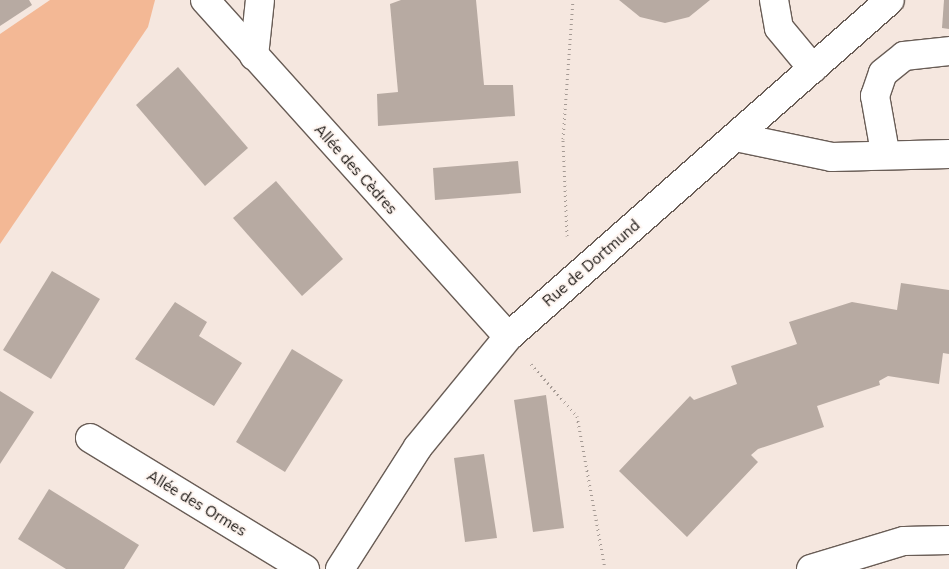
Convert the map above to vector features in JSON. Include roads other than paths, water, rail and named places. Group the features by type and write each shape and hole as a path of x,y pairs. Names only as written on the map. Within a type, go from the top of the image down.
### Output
{"street":[{"name":"Allée des Cèdres","path":"204,0 508,337"},
{"path":"254,56 260,0"},
{"path":"774,0 779,28 813,69"},
{"name":"Rue de Dortmund","path":"340,569 418,447 508,337 569,281 736,137 890,0"},
{"path":"885,152 875,96 883,73 904,56 949,51"},
{"path":"736,137 832,157 885,152 949,154"},
{"name":"Allée des Ormes","path":"90,438 304,569"},
{"path":"811,569 904,541 949,540"}]}
